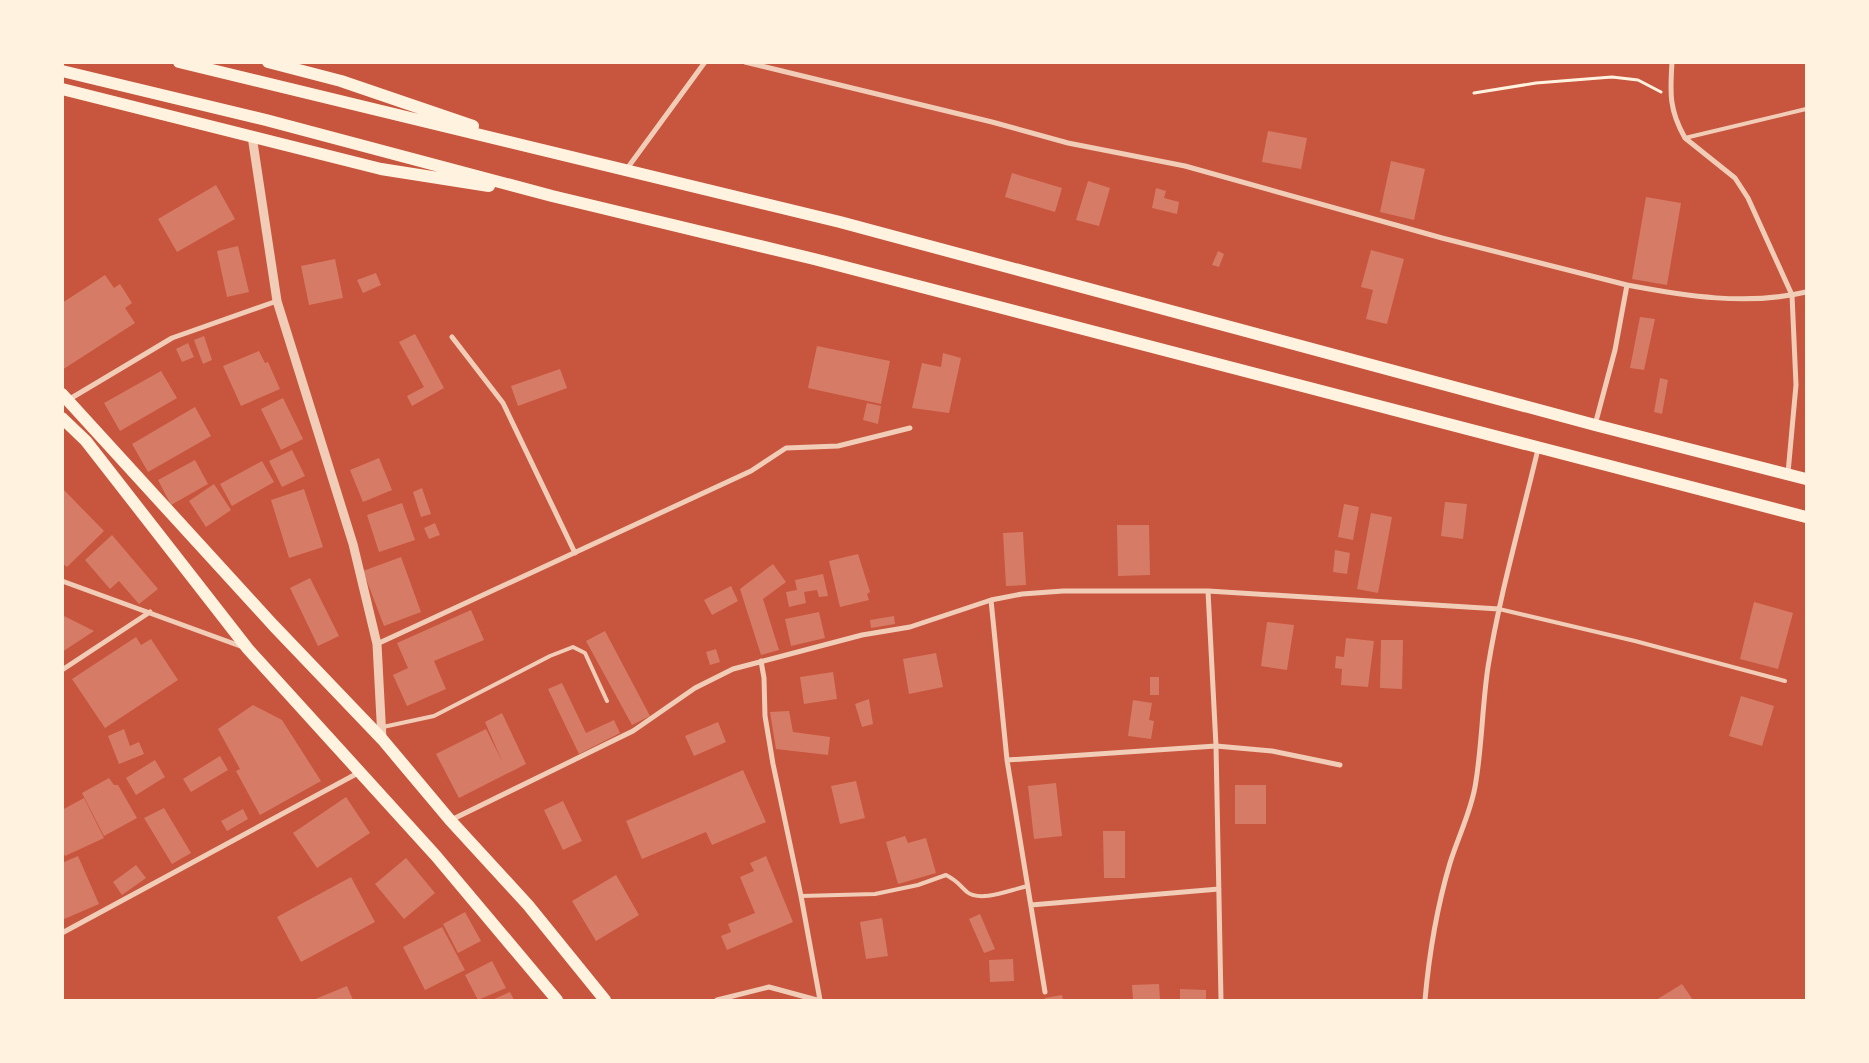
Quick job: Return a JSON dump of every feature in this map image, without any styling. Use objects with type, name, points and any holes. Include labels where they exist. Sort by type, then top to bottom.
[{"type":"highway","points":[[179,62],[840,222],[1595,425],[1806,478]]},
{"type":"highway","points":[[268,62],[341,81],[546,151]]},
{"type":"highway","points":[[62,71],[266,120],[552,196],[824,261],[1806,517]]},
{"type":"highway","points":[[62,89],[381,169],[552,196]]},
{"type":"highway","points":[[65,397],[273,625],[382,733],[450,820],[528,905],[605,1000]]},
{"type":"highway","points":[[62,418],[86,441],[248,649],[436,856],[557,1000]]},
{"type":"street","points":[[626,171],[705,62]]},
{"type":"street","points":[[745,62],[992,122],[1068,143],[1185,166],[1433,235],[1627,285],[1714,299],[1792,295],[1806,292]]},
{"type":"street","points":[[1672,62],[1670,97],[1674,115],[1685,138],[1735,178],[1748,198],[1792,295],[1796,385],[1788,474]]},
{"type":"street","points":[[252,136],[278,301],[353,544],[377,644],[382,733]]},
{"type":"street","points":[[1595,425],[1615,350],[1627,285]]},
{"type":"street","points":[[65,397],[172,338],[278,301]]},
{"type":"street","points":[[452,337],[503,403],[575,553]]},
{"type":"street","points":[[377,644],[751,471],[786,448],[838,446],[910,428]]},
{"type":"street","points":[[1425,1000],[1440,902],[1450,863],[1466,821],[1475,788],[1488,667],[1499,609],[1539,448]]},
{"type":"street","points":[[62,581],[248,649]]},
{"type":"street","points":[[450,820],[633,731],[695,688],[733,669],[862,635],[910,626],[991,600],[1022,594],[1062,591],[1208,591],[1499,609]]},
{"type":"street","points":[[1208,591],[1216,746],[1221,1000]]},
{"type":"street","points":[[991,600],[1007,760],[1045,992]]},
{"type":"street","points":[[62,670],[150,612]]},
{"type":"street","points":[[717,1000],[769,987],[818,1000],[801,896],[773,764],[765,716],[764,678],[761,661]]},
{"type":"street","points":[[1007,760],[1216,746],[1272,751],[1340,765]]},
{"type":"street","points":[[62,933],[359,773]]},
{"type":"street","points":[[1031,905],[1219,889]]},
{"type":"lane","points":[[1685,138],[1806,110]]},
{"type":"lane","points":[[1499,609],[1635,641],[1785,681]]},
{"type":"lane","points":[[382,733],[434,716],[550,656],[573,647],[585,653],[607,700]]},
{"type":"lane","points":[[801,896],[875,894],[918,885],[946,875],[960,882],[968,893],[983,896],[1028,886]]},
{"type":"path","points":[[1474,93],[1536,83],[1626,77],[1646,82],[1670,97]]},
{"type":"building","points":[[1268,131],[1307,138],[1301,169],[1262,162]]},
{"type":"building","points":[[1391,161],[1425,169],[1414,220],[1380,212]]},
{"type":"building","points":[[1012,173],[1062,188],[1055,212],[1005,197]]},
{"type":"building","points":[[1088,181],[1110,188],[1099,226],[1076,220]]},
{"type":"building","points":[[216,185],[235,219],[177,252],[158,219]]},
{"type":"building","points":[[1156,188],[1166,191],[1164,198],[1179,202],[1177,214],[1152,208]]},
{"type":"building","points":[[1646,197],[1681,203],[1667,285],[1632,279]]},
{"type":"building","points":[[238,246],[249,292],[227,297],[217,251]]},
{"type":"building","points":[[1371,250],[1404,259],[1387,324],[1366,319],[1373,290],[1361,287]]},
{"type":"building","points":[[1218,251],[1224,254],[1219,267],[1212,265]]},
{"type":"building","points":[[335,259],[343,298],[309,305],[301,266]]},
{"type":"building","points":[[376,273],[381,285],[363,293],[357,280]]},
{"type":"building","points":[[105,275],[114,288],[120,284],[132,303],[125,308],[135,323],[62,370],[62,303]]},
{"type":"building","points":[[1640,317],[1655,319],[1644,370],[1630,368]]},
{"type":"building","points":[[415,334],[444,388],[412,406],[407,396],[424,387],[399,342]]},
{"type":"building","points":[[204,336],[212,360],[203,364],[194,340]]},
{"type":"building","points":[[188,343],[194,357],[182,362],[176,349]]},
{"type":"building","points":[[817,346],[890,361],[881,404],[808,388]]},
{"type":"building","points":[[259,351],[265,363],[268,362],[280,389],[241,406],[223,366]]},
{"type":"building","points":[[943,353],[961,358],[949,413],[912,408],[922,363],[941,367]]},
{"type":"building","points":[[560,369],[567,388],[518,406],[511,386]]},
{"type":"building","points":[[161,371],[177,398],[120,431],[104,403]]},
{"type":"building","points":[[1660,378],[1668,380],[1662,414],[1654,412]]},
{"type":"building","points":[[283,398],[303,439],[281,450],[261,409]]},
{"type":"building","points":[[867,403],[881,406],[878,424],[863,420]]},
{"type":"building","points":[[195,407],[211,436],[148,472],[132,444]]},
{"type":"building","points":[[292,450],[305,476],[282,487],[269,461]]},
{"type":"building","points":[[379,458],[392,490],[363,502],[350,470]]},
{"type":"building","points":[[195,460],[208,484],[171,505],[158,480]]},
{"type":"building","points":[[262,461],[274,482],[232,506],[220,484]]},
{"type":"building","points":[[214,484],[231,510],[206,527],[189,501]]},
{"type":"building","points":[[62,488],[104,531],[67,567],[62,563]]},
{"type":"building","points":[[422,488],[431,514],[421,517],[413,492]]},
{"type":"building","points":[[304,489],[323,547],[289,558],[271,500]]},
{"type":"building","points":[[1445,502],[1467,504],[1463,539],[1441,536]]},
{"type":"building","points":[[402,503],[415,540],[379,552],[367,515]]},
{"type":"building","points":[[1344,504],[1359,507],[1353,540],[1338,537]]},
{"type":"building","points":[[1371,513],[1392,517],[1378,593],[1357,589]]},
{"type":"building","points":[[435,523],[440,535],[429,539],[424,528]]},
{"type":"building","points":[[1117,525],[1149,525],[1150,575],[1118,576]]},
{"type":"building","points":[[1023,532],[1026,585],[1006,586],[1003,533]]},
{"type":"building","points":[[112,535],[158,589],[139,604],[119,581],[110,589],[85,560]]},
{"type":"building","points":[[1335,550],[1350,553],[1347,574],[1333,572]]},
{"type":"building","points":[[858,554],[870,592],[867,594],[869,600],[840,607],[829,561]]},
{"type":"building","points":[[401,557],[421,612],[384,626],[363,571]]},
{"type":"building","points":[[773,564],[786,582],[763,599],[779,650],[761,655],[740,589]]},
{"type":"building","points":[[823,574],[828,596],[819,597],[817,590],[804,592],[806,603],[789,607],[786,592],[797,590],[795,580]]},
{"type":"building","points":[[310,578],[339,636],[318,646],[290,588]]},
{"type":"building","points":[[731,586],[738,601],[712,615],[704,600]]},
{"type":"building","points":[[1754,602],[1793,613],[1778,669],[1740,659]]},
{"type":"building","points":[[471,610],[484,640],[434,661],[446,689],[407,706],[393,675],[408,668],[397,643]]},
{"type":"building","points":[[819,612],[825,638],[791,646],[785,619]]},
{"type":"building","points":[[62,615],[94,631],[62,652]]},
{"type":"building","points":[[894,616],[895,624],[871,628],[870,620]]},
{"type":"building","points":[[1267,622],[1294,625],[1287,670],[1261,666]]},
{"type":"building","points":[[605,631],[650,716],[632,725],[586,641]]},
{"type":"building","points":[[136,637],[141,645],[151,639],[178,680],[105,728],[72,679]]},
{"type":"building","points":[[1346,638],[1374,641],[1368,687],[1341,685],[1342,669],[1335,668],[1336,656],[1344,657]]},
{"type":"building","points":[[1381,640],[1403,640],[1402,689],[1380,688]]},
{"type":"building","points":[[716,649],[720,662],[710,665],[706,652]]},
{"type":"building","points":[[936,653],[943,687],[909,694],[903,659]]},
{"type":"building","points":[[833,672],[837,699],[804,704],[800,677]]},
{"type":"building","points":[[1150,677],[1159,677],[1159,695],[1150,695]]},
{"type":"building","points":[[562,683],[586,733],[614,720],[620,733],[579,754],[548,689]]},
{"type":"building","points":[[1741,696],[1774,706],[1762,746],[1729,736]]},
{"type":"building","points":[[869,699],[873,724],[862,727],[855,704]]},
{"type":"building","points":[[1133,700],[1152,703],[1149,720],[1154,721],[1151,739],[1128,736]]},
{"type":"building","points":[[253,705],[282,720],[321,781],[260,815],[236,771],[240,769],[218,729]]},
{"type":"building","points":[[789,711],[793,732],[830,737],[828,755],[776,749],[770,712]]},
{"type":"building","points":[[502,713],[526,764],[459,798],[436,754],[486,729],[503,763],[485,722]]},
{"type":"building","points":[[718,722],[726,742],[694,756],[685,736]]},
{"type":"building","points":[[124,729],[130,746],[139,742],[144,754],[119,764],[108,736]]},
{"type":"building","points":[[220,756],[228,770],[191,792],[183,779]]},
{"type":"building","points":[[155,760],[165,777],[136,795],[126,778]]},
{"type":"building","points":[[743,770],[766,822],[712,845],[706,832],[642,859],[626,821]]},
{"type":"building","points":[[109,778],[114,785],[118,785],[137,818],[104,836],[82,793]]},
{"type":"building","points":[[856,781],[865,818],[840,824],[831,786]]},
{"type":"building","points":[[1056,783],[1062,836],[1034,839],[1028,786]]},
{"type":"building","points":[[1235,785],[1266,785],[1266,824],[1235,824]]},
{"type":"building","points":[[346,797],[370,833],[317,868],[293,833]]},
{"type":"building","points":[[84,798],[104,838],[65,856],[62,851],[62,810]]},
{"type":"building","points":[[563,801],[582,841],[563,850],[544,810]]},
{"type":"building","points":[[164,808],[191,853],[172,864],[144,818]]},
{"type":"building","points":[[243,809],[248,819],[227,831],[221,821]]},
{"type":"building","points":[[1103,831],[1125,831],[1125,878],[1104,878]]},
{"type":"building","points":[[905,836],[908,843],[926,838],[936,873],[898,884],[886,842]]},
{"type":"building","points":[[78,856],[99,904],[62,920],[62,863]]},
{"type":"building","points":[[766,856],[793,922],[727,950],[721,936],[731,932],[728,924],[755,913],[740,877],[754,871],[750,863]]},
{"type":"building","points":[[406,858],[435,893],[404,919],[375,884]]},
{"type":"building","points":[[136,865],[146,878],[122,895],[113,882]]},
{"type":"building","points":[[616,875],[639,915],[596,941],[572,901]]},
{"type":"building","points":[[351,877],[375,922],[301,962],[277,917]]},
{"type":"building","points":[[465,912],[481,941],[458,953],[443,924]]},
{"type":"building","points":[[980,914],[995,949],[984,953],[969,919]]},
{"type":"building","points":[[882,918],[888,956],[866,959],[860,922]]},
{"type":"building","points":[[442,927],[465,970],[425,990],[403,947]]},
{"type":"building","points":[[1013,959],[1014,981],[990,982],[989,960]]},
{"type":"building","points":[[492,961],[506,988],[478,1000],[465,975]]},
{"type":"building","points":[[1159,984],[1160,1000],[1133,1000],[1132,985]]},
{"type":"building","points":[[1682,984],[1693,1000],[1656,1000]]},
{"type":"building","points":[[347,986],[353,1000],[313,1000]]},
{"type":"building","points":[[1180,989],[1206,990],[1206,1000],[1180,1000]]},
{"type":"building","points":[[510,992],[514,1000],[492,1000]]},
{"type":"building","points":[[1062,995],[1063,1000],[1045,1000],[1045,998]]}]
